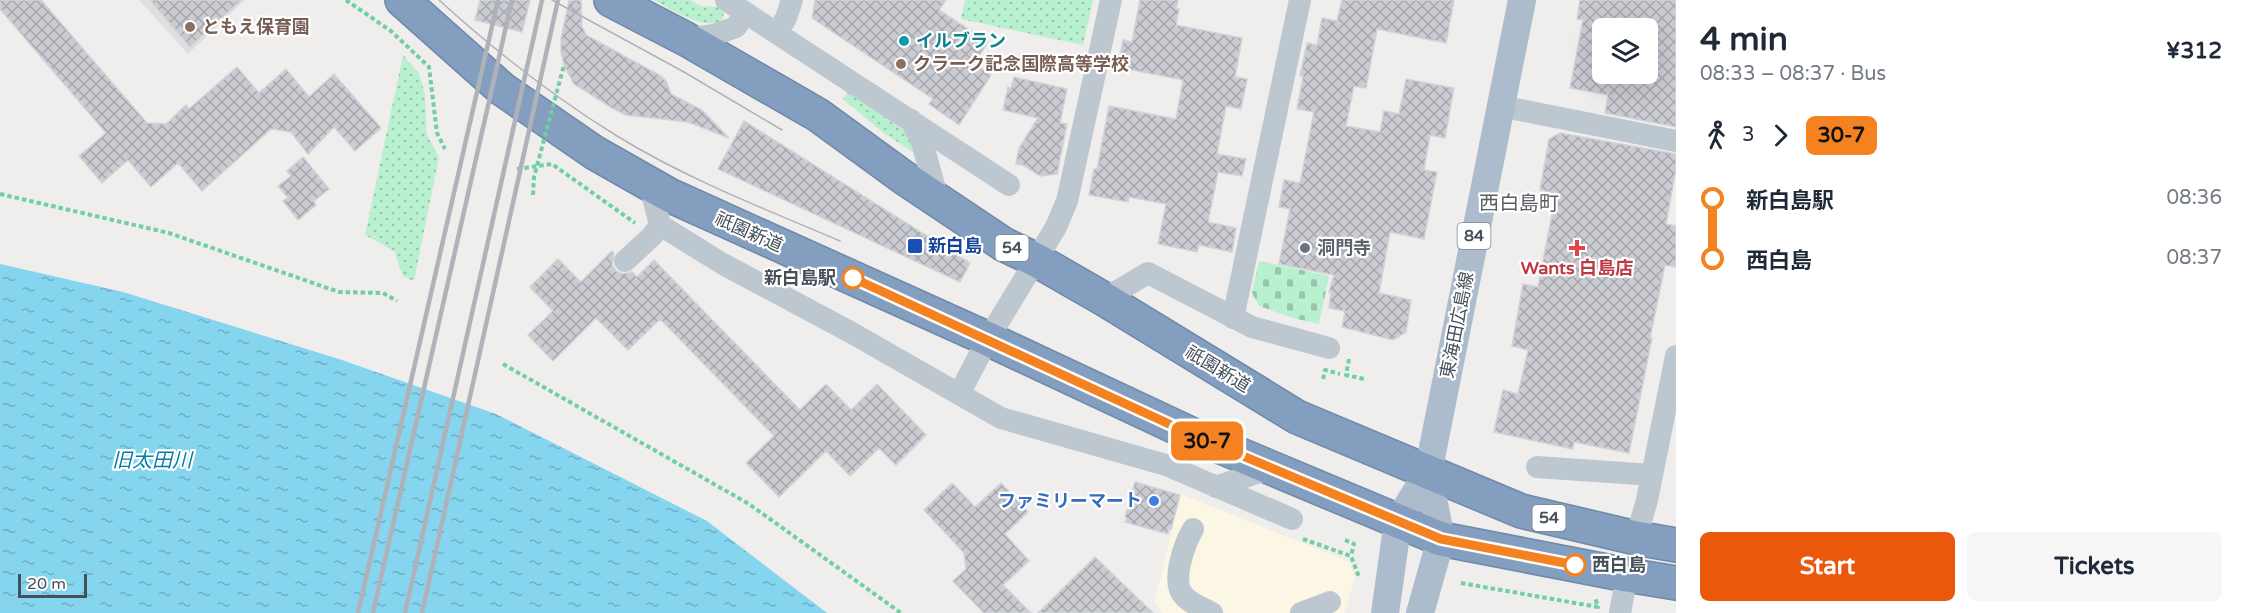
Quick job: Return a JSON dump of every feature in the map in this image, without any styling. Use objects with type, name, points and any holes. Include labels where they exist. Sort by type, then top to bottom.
[{"type":"highway","name":"祇園新道","points":[[402,0],[502,89],[585,147],[669,195],[988,339],[1195,436],[1441,539],[1627,576],[1676,583]]},
{"type":"highway","name":"祇園新道","points":[[611,0],[687,39],[818,115],[1003,244],[1104,299],[1298,417],[1521,511],[1676,545]]},
{"type":"main road","name":"東海田広島線","points":[[1385,613],[1398,521],[1428,473],[1522,0]]},
{"type":"main road","name":"東海田広島線","points":[[1420,613],[1441,539],[1428,473]]},
{"type":"street","points":[[726,0],[1009,185]]},
{"type":"street","points":[[777,33],[786,18],[792,0]]},
{"type":"street","points":[[959,394],[988,339],[1056,227],[1071,189],[1111,0]]},
{"type":"street","points":[[1233,318],[1300,0]]},
{"type":"street","points":[[687,39],[714,35],[736,27],[745,13]]},
{"type":"street","points":[[1500,106],[1676,141]]},
{"type":"street","points":[[911,120],[922,142],[938,200]]},
{"type":"street","points":[[625,261],[652,236],[650,184]]},
{"type":"street","points":[[652,227],[852,333],[1001,418],[1166,465],[1216,486],[1295,528]]},
{"type":"street","points":[[1104,299],[1148,273],[1252,327],[1340,350]]},
{"type":"street","points":[[1636,538],[1652,475],[1676,356]]},
{"type":"street","points":[[1537,467],[1652,475]]},
{"type":"street","points":[[1216,486],[1272,468]]},
{"type":"street","points":[[1193,529],[1185,544],[1178,578],[1179,588],[1188,600],[1212,613]]},
{"type":"street","points":[[1620,613],[1627,576]]},
{"type":"street","points":[[1300,613],[1330,602]]},
{"type":"path","points":[[346,0],[391,31],[429,68],[437,133],[445,149]]},
{"type":"path","points":[[533,195],[534,177],[564,64]]},
{"type":"path","points":[[516,169],[552,164],[652,227]]},
{"type":"path","points":[[0,194],[169,233],[339,292],[383,293],[397,301]]},
{"type":"path","points":[[1340,350],[1346,375],[1364,379]]},
{"type":"path","points":[[503,364],[749,504],[901,613]]},
{"type":"path","points":[[1323,379],[1325,370]]},
{"type":"path","points":[[1295,528],[1351,556]]},
{"type":"path","points":[[1345,540],[1354,544],[1351,556],[1359,577]]},
{"type":"path","points":[[1461,583],[1598,607]]},
{"type":"shaded area","name":"ともえ保育園","points":[[139,0],[245,0],[188,54]]},
{"type":"shaded area","points":[[1181,494],[1349,562],[1355,576],[1345,613],[1162,613],[1155,601]]},
{"type":"green space","points":[[654,0],[690,0],[701,6],[718,7],[724,12],[722,22],[696,21]]},
{"type":"green space","points":[[965,0],[1093,0],[1083,45],[961,19]]},
{"type":"green space","points":[[403,55],[419,73],[425,95],[427,135],[439,157],[414,281],[403,276],[394,251],[365,235]]},
{"type":"green space","points":[[848,91],[904,130],[911,139],[914,153],[881,131],[843,99]]},
{"type":"green space","points":[[1259,261],[1329,276],[1319,324],[1259,306],[1252,293]]},
{"type":"water","name":"旧太田川","points":[[0,264],[123,292],[339,359],[496,414],[707,521],[827,613],[0,613]]},
{"type":"building","points":[[0,0],[41,0],[147,123],[166,124],[186,105],[189,109],[237,67],[259,93],[286,69],[309,97],[334,74],[381,128],[355,151],[334,127],[308,154],[291,132],[271,129],[202,191],[178,163],[151,187],[128,160],[102,183],[79,156],[106,133],[0,9]]},
{"type":"building","name":"ともえ保育園","points":[[150,0],[241,0],[190,47]]},
{"type":"building","points":[[480,0],[530,0],[522,32],[475,20]]},
{"type":"building","points":[[569,0],[581,0],[582,26],[586,35],[661,76],[666,81],[671,94],[702,110],[729,138],[688,122],[626,115],[574,84],[564,65],[561,52],[561,39]]},
{"type":"building","name":"イルブラン","points":[[815,0],[946,0],[939,10],[988,42],[974,64],[991,75],[959,125],[929,104],[933,99],[812,18]]},
{"type":"building","points":[[1140,0],[1178,0],[1176,25],[1242,38],[1235,77],[1247,79],[1241,109],[1226,106],[1217,154],[1246,159],[1242,176],[1218,172],[1208,222],[1236,228],[1232,252],[1199,245],[1197,252],[1158,244],[1166,204],[1129,197],[1128,202],[1089,195],[1094,169],[1097,169],[1109,106],[1176,119],[1183,80],[1118,67],[1123,40],[1132,42]]},
{"type":"building","points":[[1342,0],[1454,0],[1446,43],[1377,29],[1366,88],[1354,86],[1346,126],[1380,132],[1384,111],[1399,114],[1406,79],[1454,88],[1445,138],[1430,135],[1424,170],[1437,172],[1424,239],[1390,232],[1379,293],[1411,300],[1406,332],[1393,340],[1342,327],[1345,311],[1329,308],[1331,292],[1329,292],[1334,275],[1279,264],[1290,209],[1279,207],[1284,180],[1300,183],[1314,112],[1297,109],[1303,76],[1300,76],[1307,43],[1317,45],[1322,18],[1337,21]]},
{"type":"building","points":[[1580,0],[1676,0],[1676,127],[1605,113],[1608,95],[1570,88],[1583,20],[1577,19]]},
{"type":"building","points":[[1014,77],[1067,89],[1060,123],[1067,124],[1057,174],[1040,176],[1023,165],[1016,164],[1019,148],[1038,118],[1003,110],[1008,87],[1011,89]]},
{"type":"building","name":"新白島","points":[[744,121],[970,263],[960,282],[718,169]]},
{"type":"building","points":[[1560,133],[1676,154],[1676,169],[1666,224],[1676,226],[1676,267],[1665,265],[1629,453],[1574,442],[1573,449],[1494,432],[1503,390],[1518,394],[1528,350],[1512,346],[1523,284],[1538,287],[1556,193],[1540,190],[1549,139]]},
{"type":"building","points":[[303,157],[329,189],[314,201],[316,205],[298,220],[283,201],[288,198],[278,186],[291,176],[287,171]]},
{"type":"building","points":[[612,251],[614,254],[612,265],[622,274],[632,272],[637,277],[654,260],[800,410],[826,384],[851,410],[877,384],[926,435],[896,465],[879,448],[850,476],[826,451],[779,497],[746,463],[774,436],[660,319],[628,350],[596,318],[553,361],[528,335],[553,311],[530,287],[558,259],[581,282]]},
{"type":"building","points":[[1135,482],[1180,495],[1168,534],[1125,522]]},
{"type":"building","points":[[952,483],[975,507],[1001,483],[1028,512],[1005,534],[1029,561],[1003,585],[1031,613],[984,613],[953,581],[966,569],[964,553],[924,510]]},
{"type":"building","points":[[1095,557],[1153,613],[1038,613]]},
{"type":"tram line","points":[[439,0],[525,72],[617,136],[699,180],[840,241]]},
{"type":"tram line","points":[[552,0],[684,72],[782,130]]},
{"type":"railway","points":[[358,613],[498,0]]},
{"type":"railway","points":[[373,613],[512,0]]},
{"type":"railway","points":[[405,613],[542,0]]},
{"type":"railway","points":[[422,613],[558,0]]},
{"type":"bus line","name":"30-7","points":[[853,278],[1195,436],[1441,539],[1575,565]]},
{"type":"place","name":"ともえ保育園","points":[[190,27]]},
{"type":"place","name":"イルブラン","points":[[904,41]]},
{"type":"place","name":"クラーク記念国際高等学校","points":[[901,64]]},
{"type":"place","name":"新白島","points":[[915,246]]},
{"type":"place","name":"洞門寺","points":[[1305,248]]},
{"type":"place","name":"Wants 白島店","points":[[1577,248]]},
{"type":"place","name":"新白島駅","points":[[853,278]]},
{"type":"place","name":"ファミリーマート","points":[[1154,501]]},
{"type":"place","name":"西白島","points":[[1575,565]]},
{"type":"district","name":"西白島町","points":[[1519,204]]}]
